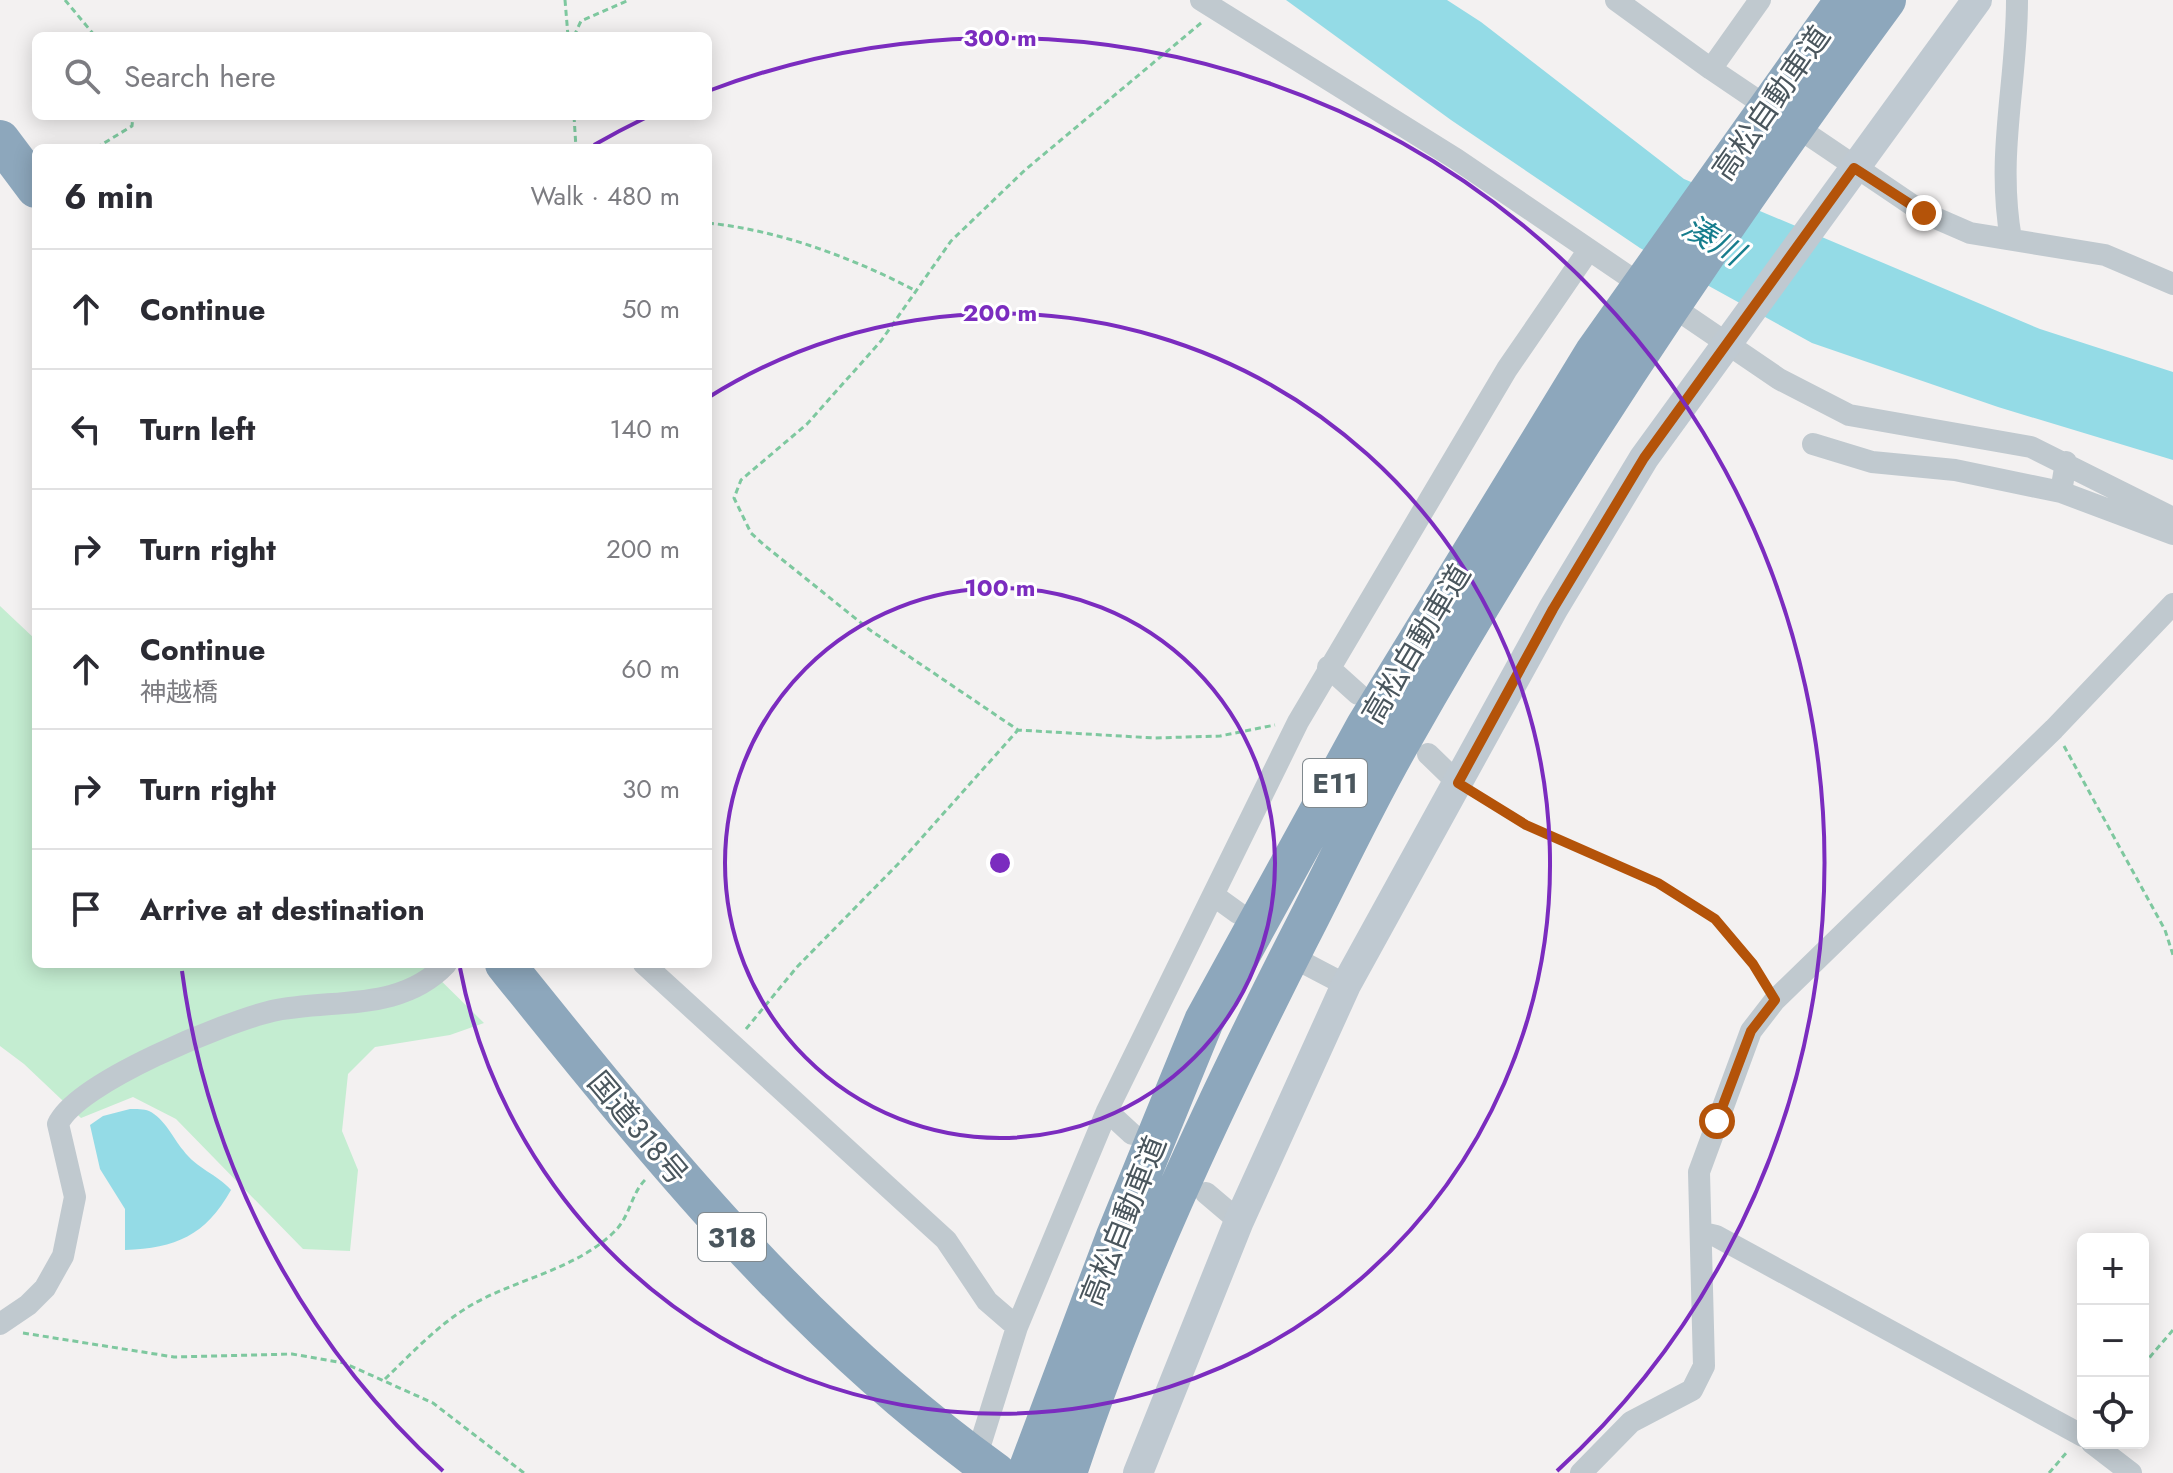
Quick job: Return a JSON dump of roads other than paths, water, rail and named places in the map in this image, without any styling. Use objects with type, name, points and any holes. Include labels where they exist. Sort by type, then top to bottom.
[{"type":"highway","name":"高松自動車道","points":[[1027,1473],[1116,1236],[1204,1021],[1366,726],[1610,361],[1804,83],[1886,0]]},
{"type":"highway","name":"高松自動車道","points":[[1804,83],[1840,6]]},
{"type":"highway","points":[[0,140],[32,183]]},
{"type":"highway","name":"高松自動車道","points":[[1067,1473],[1088,1407],[1149,1256],[1250,1033],[1400,741],[1610,361]]},
{"type":"highway","name":"国道318号","points":[[508,968],[663,1161],[755,1262],[828,1334],[986,1466]]},
{"type":"street","points":[[1616,0],[1848,175],[1970,233],[2105,255],[2173,284]]},
{"type":"street","points":[[1711,69],[1760,0]]},
{"type":"street","points":[[1138,1473],[1239,1221],[1346,985],[1553,609],[1644,458],[1977,0]]},
{"type":"street","points":[[2011,239],[2005,205],[2004,133],[2017,48],[2017,0]]},
{"type":"street","points":[[1207,6],[1456,159],[1779,379],[1849,415],[2031,447],[2173,518]]},
{"type":"street","points":[[986,1466],[1017,1327],[1107,1111],[1298,722],[1507,369],[1588,251]]},
{"type":"street","points":[[1813,444],[1872,462],[1955,470],[2061,492],[2173,534]]},
{"type":"street","points":[[2061,492],[2066,462]]},
{"type":"street","points":[[1581,1473],[1631,1422],[1692,1390],[1704,1366],[1703,1233],[1699,1172],[1751,1031],[1775,1000],[2054,729],[2173,604]]},
{"type":"street","points":[[1328,667],[1358,694]]},
{"type":"street","points":[[1428,754],[1458,783]]},
{"type":"street","points":[[1213,895],[1238,913]]},
{"type":"street","points":[[1304,963],[1346,985]]},
{"type":"street","points":[[6,1327],[45,1288],[63,1256],[75,1197],[58,1124],[68,1108],[112,1078],[209,1032],[270,1011],[315,1004],[373,1002],[403,993],[440,968]]},
{"type":"street","points":[[648,968],[732,1048],[946,1240],[987,1301],[1017,1327]]},
{"type":"street","points":[[1107,1111],[1132,1134]]},
{"type":"street","points":[[1206,1193],[1239,1221]]},
{"type":"street","points":[[1703,1233],[1716,1236],[2077,1434]]},
{"type":"street","points":[[2099,1449],[2131,1473]]},
{"type":"water","name":"湊川","points":[[1286,0],[1447,0],[1481,22],[1684,179],[2040,329],[2173,372],[2173,460],[1998,407],[1812,343],[1640,248],[1451,120]]},
{"type":"water","points":[[130,1109],[155,1114],[189,1157],[231,1190],[211,1218],[187,1236],[159,1246],[125,1250],[125,1209],[100,1169],[90,1125],[103,1116]]}]
